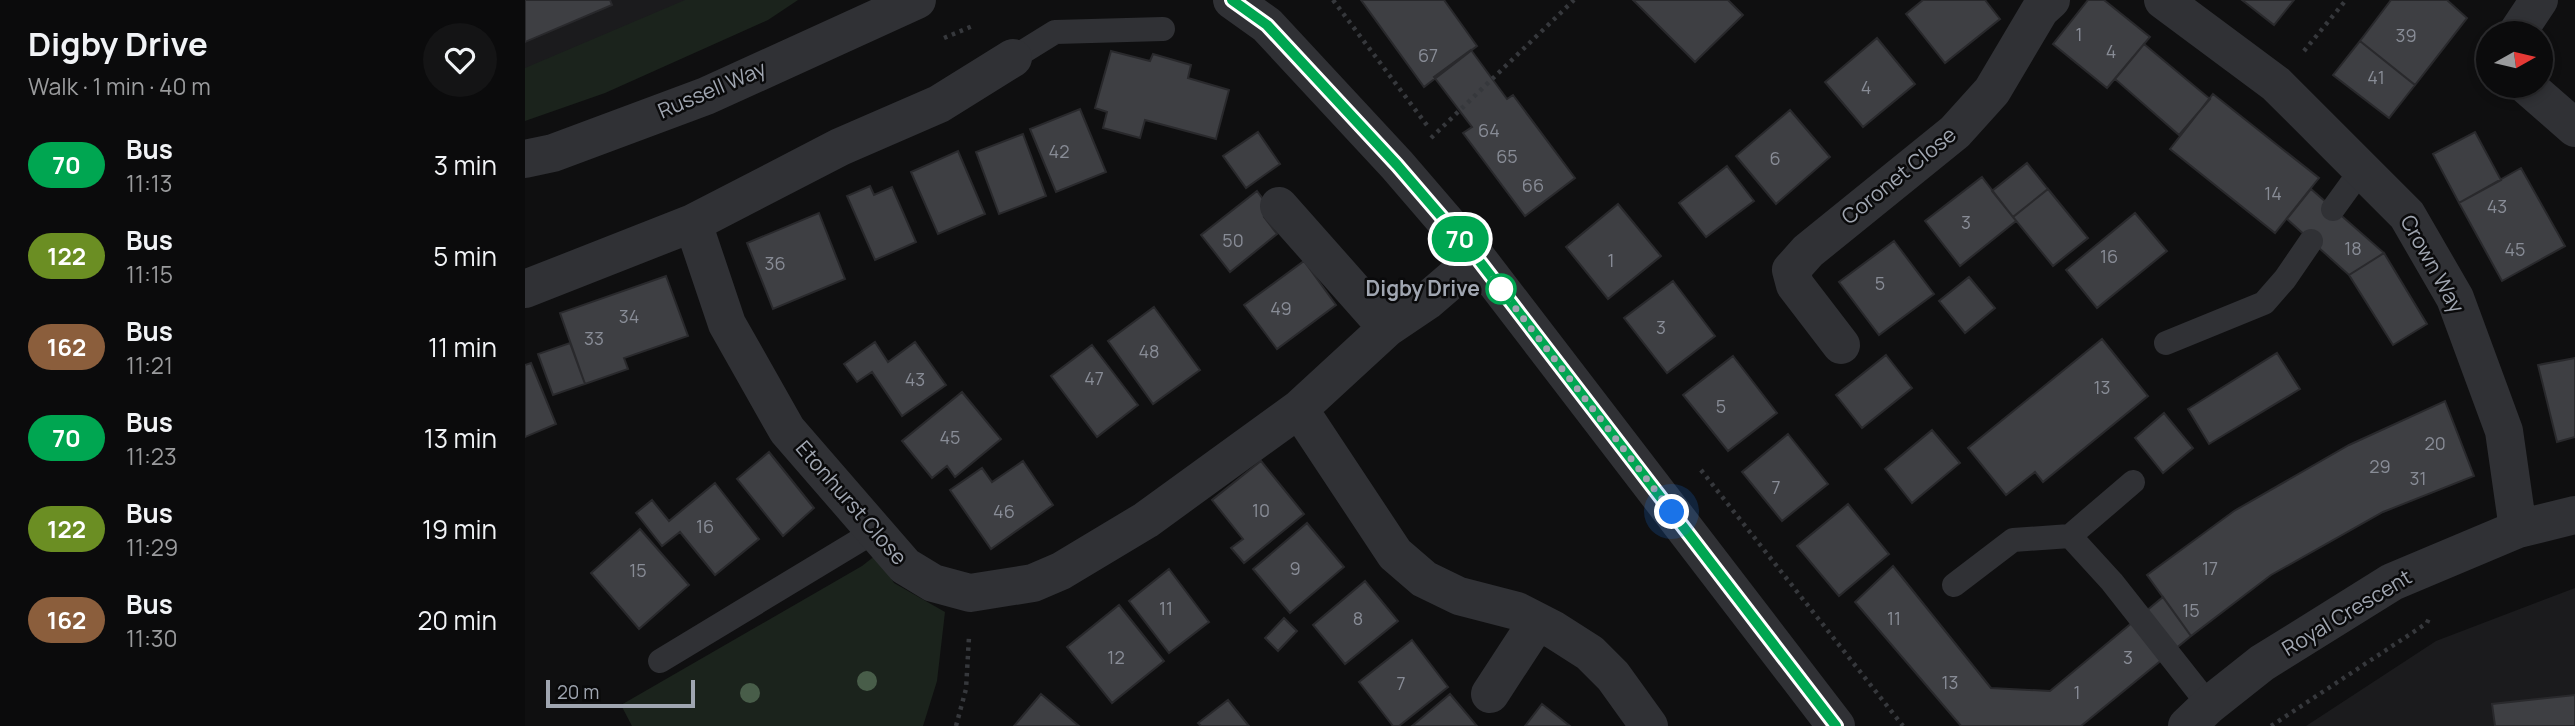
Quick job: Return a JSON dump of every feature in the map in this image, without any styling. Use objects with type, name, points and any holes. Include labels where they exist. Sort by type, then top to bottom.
[{"type":"street","points":[[1232,0],[1260,13],[1477,258],[1836,726]]},
{"type":"street","name":"Coronet Close","points":[[1842,345],[1795,285],[1791,270],[1808,251],[1955,132],[1992,91],[2040,10],[2050,0]]},
{"type":"street","name":"Crown Way","points":[[2163,0],[2276,84],[2407,215],[2455,298],[2504,431],[2518,529]]},
{"type":"street","points":[[2525,21],[2539,0]]},
{"type":"street","name":"Russell Way","points":[[525,159],[553,153],[706,96],[905,3]]},
{"type":"street","points":[[525,289],[693,223],[840,147],[939,104],[1013,58]]},
{"type":"street","points":[[2541,98],[2575,128]]},
{"type":"street","points":[[1279,206],[1387,328]]},
{"type":"street","name":"Etonhurst Close","points":[[693,223],[727,324],[787,430],[905,566],[933,583],[970,593],[1033,583],[1061,571],[1146,520],[1299,409],[1387,328],[1427,301],[1477,258]]},
{"type":"street","points":[[1299,409],[1395,554],[1424,579],[1459,596],[1517,611],[1590,653],[1613,676],[1649,726]]},
{"type":"street","name":"Royal Crescent","points":[[2198,716],[2262,663],[2392,582],[2518,529],[2575,515]]},
{"type":"street","points":[[1490,694],[1537,622]]},
{"type":"lane","points":[[1013,58],[1055,32],[1163,29]]},
{"type":"lane","points":[[2333,209],[2362,169]]},
{"type":"lane","points":[[2166,343],[2264,303],[2285,279],[2311,241]]},
{"type":"lane","points":[[1954,585],[2013,540],[2070,536],[2133,482]]},
{"type":"lane","points":[[660,661],[875,531]]},
{"type":"lane","name":"Royal Crescent","points":[[2070,536],[2112,582],[2198,716]]},
{"type":"path","points":[[1333,0],[1434,135]]},
{"type":"path","points":[[1427,141],[1574,0]]},
{"type":"path","points":[[2276,84],[2346,0]]},
{"type":"path","points":[[956,726],[966,689],[970,593]]},
{"type":"path","points":[[2271,726],[2427,623],[2431,613]]},
{"type":"shaded area","points":[[525,0],[794,0],[525,118]]},
{"type":"shaded area","points":[[685,0],[798,0],[768,20],[605,93],[525,121],[525,68]]},
{"type":"shaded area","points":[[876,555],[894,583],[945,612],[937,681],[923,726],[632,726],[621,705],[862,566]]},
{"type":"shaded area","points":[[2575,588],[2575,726],[2306,726],[2436,641]]},
{"type":"building","points":[[525,0],[610,0],[612,5],[525,42]]},
{"type":"building","points":[[1361,0],[1444,0],[1477,46],[1424,87]]},
{"type":"building","points":[[1633,0],[1728,0],[1743,15],[1695,62]]},
{"type":"building","points":[[1923,0],[1985,0],[2000,19],[1945,63],[1906,14]]},
{"type":"building","points":[[2088,0],[2104,0],[2150,37],[2107,88],[2053,44]]},
{"type":"building","points":[[2242,0],[2294,0],[2274,25]]},
{"type":"building","points":[[2391,0],[2447,0],[2467,18],[2415,85],[2360,41]]},
{"type":"building","points":[[1877,38],[1915,84],[1863,127],[1825,82]]},
{"type":"building","points":[[2360,41],[2415,85],[2389,118],[2333,75]]},
{"type":"building","points":[[2144,44],[2210,99],[2179,135],[2115,79]]},
{"type":"building","points":[[1471,50],[1507,99],[1513,95],[1575,178],[1525,216],[1463,133],[1472,127],[1434,77]]},
{"type":"building","points":[[1111,51],[1150,61],[1153,54],[1191,65],[1188,78],[1229,90],[1216,139],[1145,120],[1140,138],[1103,128],[1107,112],[1095,108]]},
{"type":"building","points":[[2213,94],[2319,178],[2275,233],[2170,149]]},
{"type":"building","points":[[1080,109],[1106,172],[1056,192],[1030,129]]},
{"type":"building","points":[[1790,110],[1830,157],[1776,204],[1736,156]]},
{"type":"building","points":[[1258,132],[1280,164],[1246,188],[1223,156]]},
{"type":"building","points":[[2475,132],[2501,180],[2459,203],[2433,154]]},
{"type":"building","points":[[1023,134],[1046,196],[999,214],[976,152]]},
{"type":"building","points":[[958,151],[985,214],[938,234],[911,172]]},
{"type":"building","points":[[2027,163],[2048,189],[2013,217],[1992,191]]},
{"type":"building","points":[[1727,166],[1754,201],[1706,237],[1679,203]]},
{"type":"building","points":[[2521,168],[2565,246],[2502,281],[2459,203]]},
{"type":"building","points":[[1982,177],[2016,221],[1960,266],[1925,221]]},
{"type":"building","points":[[870,186],[874,195],[892,187],[916,242],[875,260],[847,196]]},
{"type":"building","points":[[2048,189],[2088,238],[2053,266],[2013,217]]},
{"type":"building","points":[[2311,189],[2384,253],[2349,275],[2287,219]]},
{"type":"building","points":[[1257,191],[1272,211],[1264,217],[1277,234],[1230,272],[1201,235]]},
{"type":"building","points":[[1618,204],[1661,256],[1608,299],[1566,247]]},
{"type":"building","points":[[819,213],[845,279],[773,309],[747,243]]},
{"type":"building","points":[[2135,213],[2167,251],[2097,308],[2066,270]]},
{"type":"building","points":[[1894,241],[1934,294],[1879,335],[1839,282]]},
{"type":"building","points":[[2384,253],[2427,324],[2393,345],[2349,275]]},
{"type":"building","points":[[1304,261],[1336,305],[1277,349],[1244,305]]},
{"type":"building","points":[[666,276],[688,336],[624,358],[628,369],[585,384],[560,313]]},
{"type":"building","points":[[1969,277],[1995,308],[1965,333],[1939,301]]},
{"type":"building","points":[[1673,281],[1715,336],[1667,373],[1624,318]]},
{"type":"building","points":[[1154,307],[1200,370],[1153,404],[1108,341]]},
{"type":"building","points":[[2102,339],[2148,396],[2043,482],[2035,472],[2006,495],[1968,448]]},
{"type":"building","points":[[875,342],[888,362],[915,342],[946,385],[902,416],[872,372],[857,382],[844,364]]},
{"type":"building","points":[[570,343],[585,384],[553,395],[538,354]]},
{"type":"building","points":[[1092,345],[1138,405],[1097,437],[1051,376]]},
{"type":"building","points":[[2277,353],[2300,389],[2209,444],[2188,409]]},
{"type":"building","points":[[1886,355],[1912,388],[1862,428],[1836,395]]},
{"type":"building","points":[[1733,356],[1777,413],[1728,451],[1683,395]]},
{"type":"building","points":[[2575,358],[2575,437],[2557,442],[2538,365]]},
{"type":"building","points":[[531,363],[556,424],[525,437],[525,365]]},
{"type":"building","points":[[962,392],[1001,439],[955,477],[947,466],[932,478],[902,441]]},
{"type":"building","points":[[2445,401],[2474,476],[2383,512],[2271,575],[2191,636],[2147,575],[2234,511],[2349,445]]},
{"type":"building","points":[[2164,413],[2193,448],[2163,473],[2135,438]]},
{"type":"building","points":[[1932,430],[1960,463],[1912,503],[1885,469]]},
{"type":"building","points":[[1788,434],[1828,484],[1782,521],[1742,472]]},
{"type":"building","points":[[769,452],[814,508],[783,536],[737,479]]},
{"type":"building","points":[[1023,461],[1053,505],[991,549],[950,490],[982,468],[992,482]]},
{"type":"building","points":[[1261,461],[1304,514],[1244,563],[1231,548],[1243,539],[1212,500]]},
{"type":"building","points":[[715,483],[759,539],[715,575],[680,532],[662,546],[636,513],[652,500],[669,521]]},
{"type":"building","points":[[1848,504],[1889,554],[1839,596],[1797,546]]},
{"type":"building","points":[[1307,523],[1344,567],[1290,613],[1253,569]]},
{"type":"building","points":[[640,529],[689,585],[639,629],[591,573]]},
{"type":"building","points":[[1893,566],[1991,688],[2050,691],[2163,597],[2191,636],[2081,726],[1961,726],[1855,602]]},
{"type":"building","points":[[1169,569],[1209,622],[1169,653],[1129,601]]},
{"type":"building","points":[[1365,581],[1398,621],[1345,664],[1313,625]]},
{"type":"building","points":[[1119,605],[1164,661],[1112,703],[1067,647]]},
{"type":"building","points":[[1284,618],[1297,631],[1278,651],[1265,638]]},
{"type":"building","points":[[1412,640],[1448,687],[1399,726],[1393,726],[1359,682]]},
{"type":"building","points":[[1041,694],[1079,726],[1014,726]]},
{"type":"building","points":[[1450,694],[1477,726],[1412,726]]},
{"type":"building","points":[[2575,695],[2575,726],[2495,726],[2492,704]]},
{"type":"building","points":[[1228,700],[1249,726],[1201,726],[1198,723]]},
{"type":"building","points":[[1542,704],[1570,726],[1525,726]]},
{"type":"bus line","name":"70","points":[[1232,0],[1267,25],[1397,165],[1477,258],[1836,726]]},
{"type":"place","name":"Digby Drive","points":[[1501,289]]},
{"type":"route","points":[[1501,289],[1493,279],[1672,512]]}]
